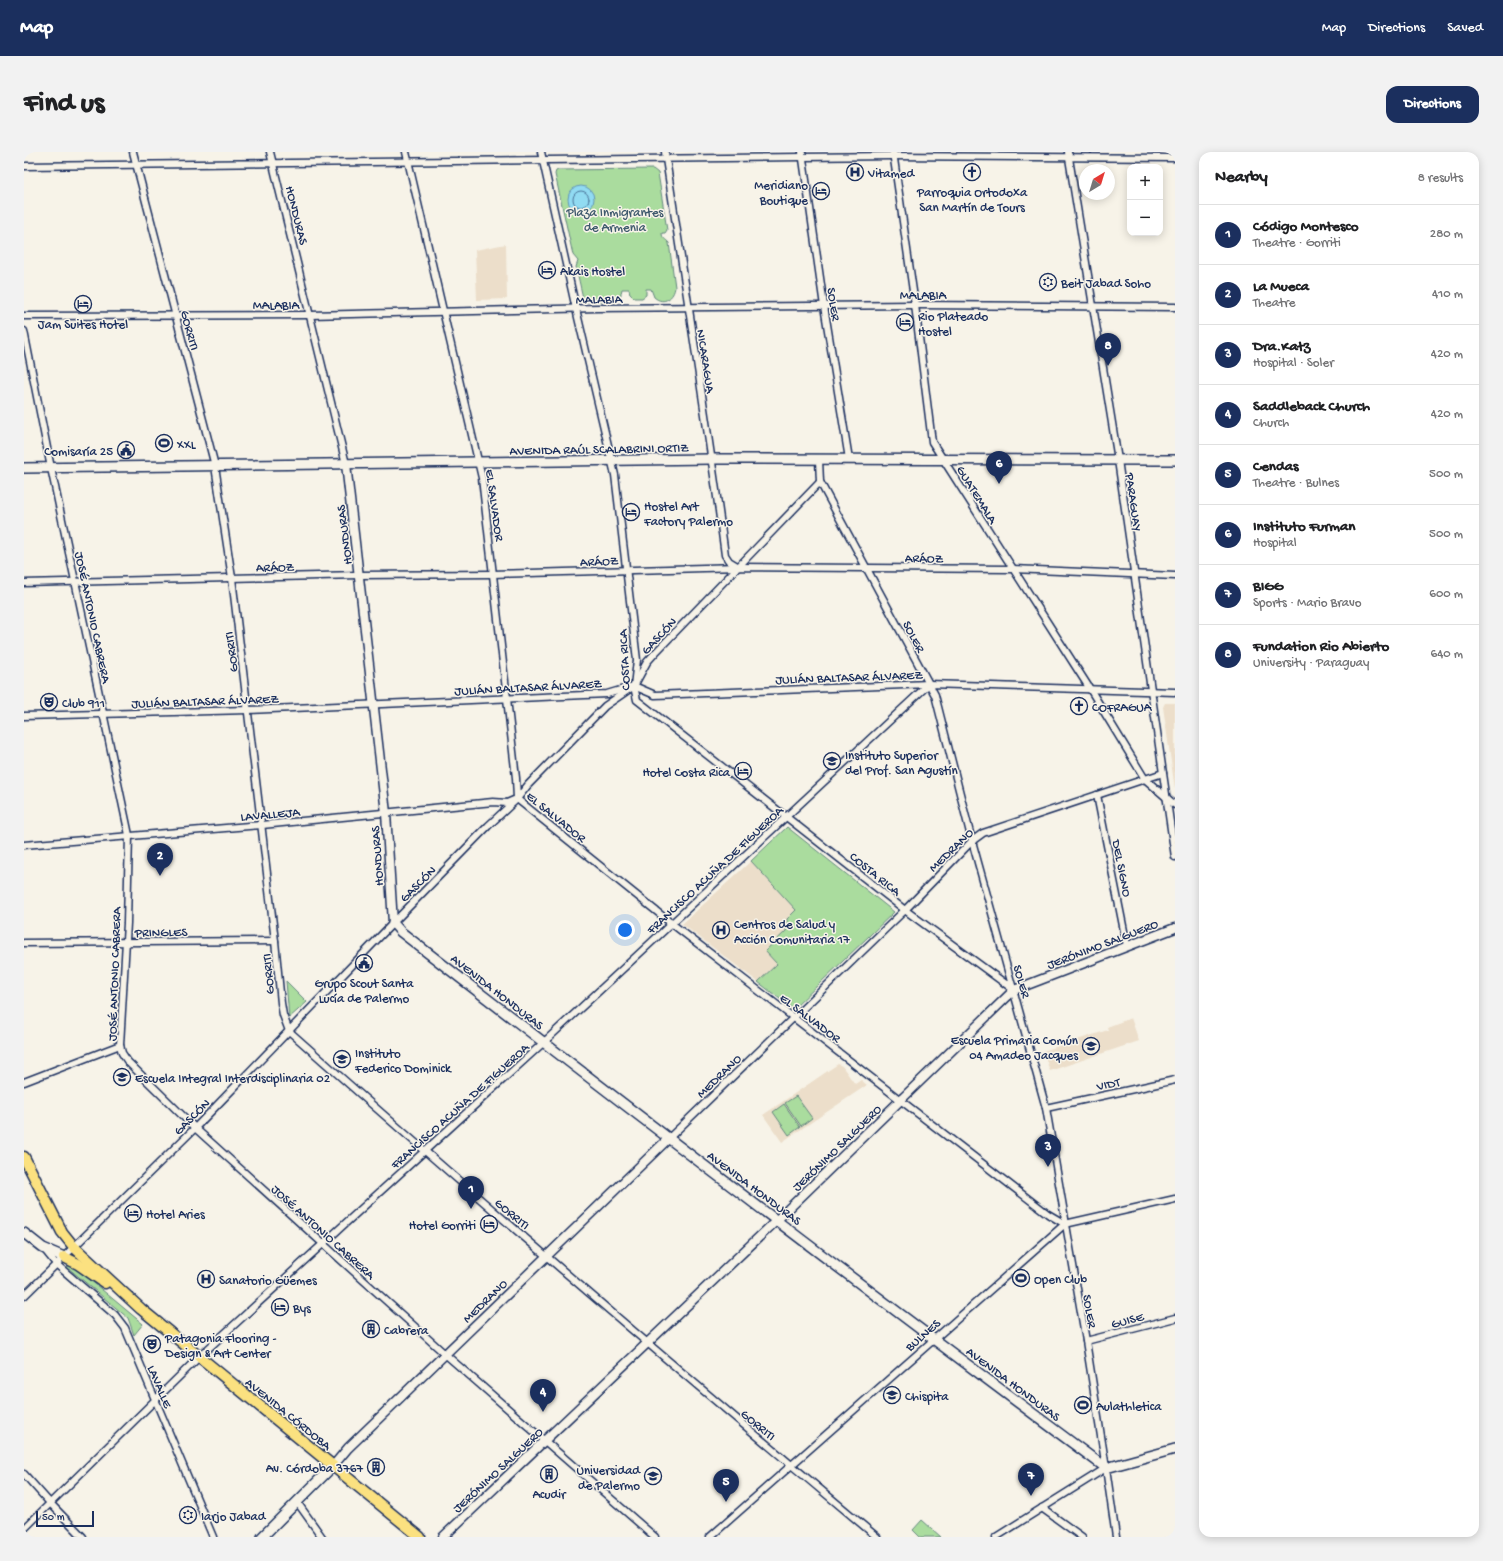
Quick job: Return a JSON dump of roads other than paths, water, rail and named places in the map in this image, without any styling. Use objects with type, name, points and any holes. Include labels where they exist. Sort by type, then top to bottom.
[{"type":"main road","name":"AVENIDA RAÚL SCALABRINI ORTIZ","points":[[24,468],[712,459],[1175,460]]},
{"type":"main road","name":"AVENIDA HONDURAS","points":[[393,923],[401,932],[543,1043],[933,1339],[1106,1468]]},
{"type":"main road","name":"AVENIDA CÓRDOBA","points":[[24,1157],[62,1232],[74,1247],[141,1309]]},
{"type":"main road","points":[[24,1233],[43,1248],[64,1257]]},
{"type":"main road","name":"AVENIDA CÓRDOBA","points":[[64,1257],[78,1264],[141,1309],[420,1537]]},
{"type":"main road","points":[[1106,1468],[1175,1449]]},
{"type":"main road","points":[[262,1537],[333,1466]]},
{"type":"street","name":"GORRITI","points":[[133,152],[215,466],[232,578],[262,825],[281,1003],[283,1015],[289,1031],[425,1152],[647,1344],[877,1537]]},
{"type":"street","name":"HONDURAS","points":[[270,152],[346,464],[360,575],[386,813],[393,923]]},
{"type":"street","name":"EL SALVADOR","points":[[406,152],[482,478],[516,778],[517,799],[794,1018],[1048,1214],[1065,1224]]},
{"type":"street","name":"COSTA RICA","points":[[541,152],[615,475],[637,660],[634,686],[636,697],[640,704],[905,910],[1014,990]]},
{"type":"street","name":"GUATEMALA","points":[[893,154],[915,305],[932,442],[1090,689],[1145,779],[1167,800]]},
{"type":"street","points":[[24,166],[543,159],[666,155],[1068,155],[1175,158]]},
{"type":"street","name":"NICARAGUA","points":[[666,155],[725,555],[729,561],[740,567]]},
{"type":"street","name":"SOLER","points":[[802,155],[824,306],[849,459]]},
{"type":"street","name":"PARAGUAY","points":[[1068,155],[1094,306],[1118,460],[1175,857]]},
{"type":"street","name":"MALABIA","points":[[24,316],[310,315],[444,311],[915,305],[1175,307]]},
{"type":"street","name":"JOSÉ ANTONIO CABRERA","points":[[24,331],[51,468],[129,835],[126,943],[120,1045],[122,1053],[128,1062],[195,1128],[446,1354],[655,1537]]},
{"type":"street","name":"SOLER","points":[[819,460],[820,482],[935,695],[972,841],[1046,1108],[1086,1341],[1116,1537]]},
{"type":"street","name":"GASCÓN","points":[[24,1296],[195,1128],[393,923],[488,826],[517,799],[528,785],[605,706],[634,686],[647,662],[656,652],[740,567],[820,482]]},
{"type":"street","name":"ARÁOZ","points":[[24,583],[360,575],[493,574],[740,567],[1013,569],[1175,576]]},
{"type":"street","name":"JULIÁN BALTASAR ÁLVAREZ","points":[[24,716],[248,710],[607,694],[634,686],[655,694],[929,684],[1175,692]]},
{"type":"street","name":"FRANCISCO ACUÑA DE FIGUEROA","points":[[24,1529],[200,1356],[425,1152],[929,684]]},
{"type":"street","name":"MEDRANO","points":[[333,1466],[348,1448],[905,910],[972,841],[983,833],[1163,773]]},
{"type":"street","name":"DEL SIGNO","points":[[1097,795],[1127,946]]},
{"type":"street","name":"LAVALLEJA","points":[[24,845],[262,825],[493,802],[507,803],[517,799]]},
{"type":"street","points":[[1167,800],[1175,806]]},
{"type":"street","name":"JERÓNIMO SALGUERO","points":[[443,1537],[777,1220],[1014,990],[1175,928]]},
{"type":"street","name":"PRINGLES","points":[[24,943],[275,941]]},
{"type":"street","points":[[24,1082],[120,1045]]},
{"type":"street","name":"VIDT","points":[[1046,1108],[1175,1080]]},
{"type":"street","name":"BULNES","points":[[710,1537],[1065,1224],[1175,1199]]},
{"type":"street","name":"LAVALLE","points":[[43,1248],[56,1264],[120,1321],[127,1333],[213,1537]]},
{"type":"street","name":"GUISE","points":[[1086,1341],[1175,1318]]},
{"type":"street","points":[[996,1537],[1106,1468]]},
{"type":"street","points":[[24,1474],[50,1504],[83,1537]]},
{"type":"street","points":[[297,1502],[322,1537]]},
{"type":"street","points":[[1042,1508],[1082,1537]]},
{"type":"water","points":[[581,186],[590,190],[594,199],[590,208],[581,212],[572,208],[568,199],[572,190]]},
{"type":"place","name":"Vitamed","points":[[855,172]]},
{"type":"place","name":"Parroquia Ortodoxa San Martín de Tours","points":[[972,172]]},
{"type":"place","name":"Meridiano Boutique","points":[[821,191]]},
{"type":"place","name":"Akais Hostel","points":[[547,270]]},
{"type":"place","name":"Beit Jabad Soho","points":[[1048,282]]},
{"type":"place","name":"Jam Suites Hotel","points":[[83,304]]},
{"type":"place","name":"Rio Plateado Hostel","points":[[905,322]]},
{"type":"place","name":"Fundation Rio Abierto","points":[[1108,366]]},
{"type":"place","name":"XXL","points":[[164,443]]},
{"type":"place","name":"Comisaría 25","points":[[126,450]]},
{"type":"place","name":"Instituto Furman","points":[[999,484]]},
{"type":"place","name":"Hostel Art Factory Palermo","points":[[631,512]]},
{"type":"place","name":"Club 911","points":[[49,702]]},
{"type":"place","name":"COFRAGUA","points":[[1079,706]]},
{"type":"place","name":"Instituto Superior del Prof. San Agustín","points":[[832,761]]},
{"type":"place","name":"Hotel Costa Rica","points":[[743,771]]},
{"type":"place","name":"La Mueca","points":[[160,876]]},
{"type":"place","name":"Centros de Salud y Acción Comunitaria 17","points":[[721,930]]},
{"type":"place","name":"Grupo Scout Santa Lucía de Palermo","points":[[364,963]]},
{"type":"place","name":"Escuela Primaria Común 04 Amadeo Jacques","points":[[1091,1046]]},
{"type":"place","name":"Instituto Federico Dominick","points":[[342,1059]]},
{"type":"place","name":"Escuela Integral Interdisciplinaria 02","points":[[122,1077]]},
{"type":"place","name":"Dra.Katz","points":[[1048,1167]]},
{"type":"place","name":"Código Montesco","points":[[471,1209]]},
{"type":"place","name":"Hotel Aries","points":[[133,1213]]},
{"type":"place","name":"Hotel Gorriti","points":[[489,1224]]},
{"type":"place","name":"Open Club","points":[[1021,1278]]},
{"type":"place","name":"Sanatorio Güemes","points":[[206,1279]]},
{"type":"place","name":"Bys","points":[[280,1307]]},
{"type":"place","name":"Cabrera","points":[[371,1329]]},
{"type":"place","name":"Patagonia Flooring - Design & Art Center","points":[[152,1344]]},
{"type":"place","name":"Chispita","points":[[892,1395]]},
{"type":"place","name":"Aulathletica","points":[[1083,1405]]},
{"type":"place","name":"Saddleback Church","points":[[543,1412]]},
{"type":"place","name":"Av. Córdoba 3767","points":[[376,1467]]},
{"type":"place","name":"Acudir","points":[[549,1474]]},
{"type":"place","name":"Universidad de Palermo","points":[[653,1476]]},
{"type":"place","name":"BIGG","points":[[1031,1496]]},
{"type":"place","name":"Cendas","points":[[726,1502]]},
{"type":"place","name":"Iarjo Jabad","points":[[188,1515]]},
{"type":"park label","name":"Plaza Inmigrantes de Armenia","points":[[615,218]]}]
